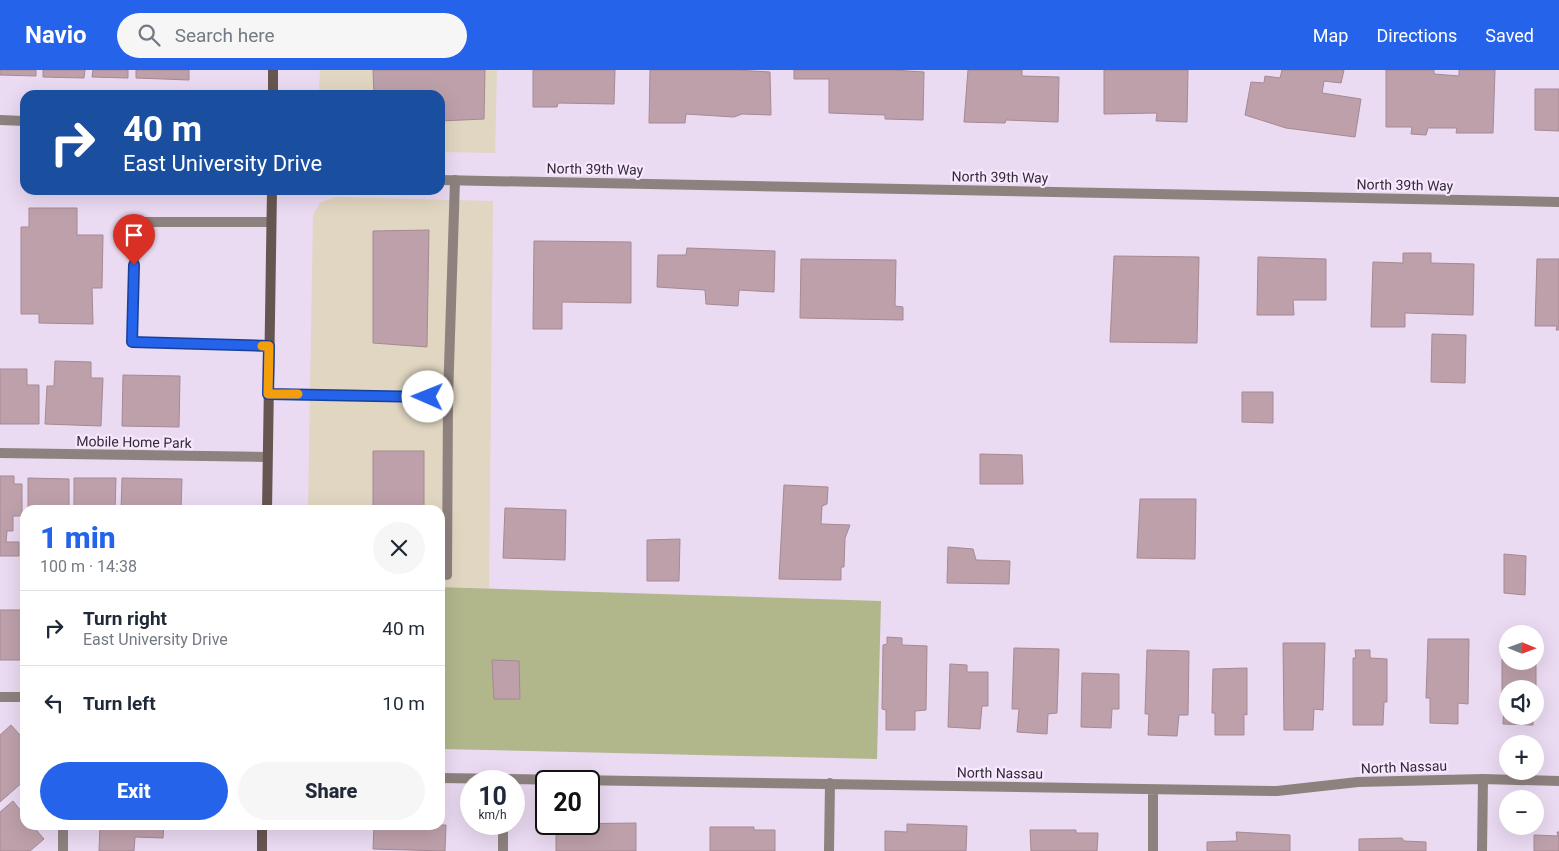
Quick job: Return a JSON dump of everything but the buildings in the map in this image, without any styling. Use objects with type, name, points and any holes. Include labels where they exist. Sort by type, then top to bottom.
[{"type":"main road","points":[[273,90],[274,70]]},
{"type":"main road","points":[[267,505],[272,195]]},
{"type":"main road","points":[[262,830],[262,851]]},
{"type":"street","points":[[0,120],[20,121]]},
{"type":"street","name":"North 39th Way","points":[[445,180],[1559,202]]},
{"type":"street","points":[[446,575],[448,398],[455,180]]},
{"type":"street","points":[[269,346],[132,342],[136,222],[271,222]]},
{"type":"street","points":[[268,394],[448,398]]},
{"type":"street","name":"Mobile Home Park","points":[[0,453],[267,458]]},
{"type":"street","points":[[0,697],[20,697]]},
{"type":"street","name":"North Nassau","points":[[445,778],[460,779]]},
{"type":"street","points":[[1482,851],[1484,779]]},
{"type":"street","name":"North Nassau","points":[[525,780],[830,783],[1277,791],[1358,782],[1484,779],[1559,781]]},
{"type":"street","points":[[829,851],[830,783]]},
{"type":"street","points":[[1153,790],[1153,851]]},
{"type":"street","points":[[63,851],[64,830]]},
{"type":"street","points":[[503,835],[503,851]]},
{"type":"shaded area","points":[[320,70],[497,70],[495,153],[445,152],[445,90],[319,90]]},
{"type":"shaded area","points":[[335,197],[493,201],[489,588],[445,587],[445,505],[308,505],[313,216],[320,203]]},
{"type":"green space","points":[[445,587],[881,601],[877,759],[445,749]]},
{"type":"slow traffic","points":[[262,346],[269,346],[268,394],[298,394]]},
{"type":"route","points":[[134,265],[132,342],[269,346],[268,394],[428,397]]}]
